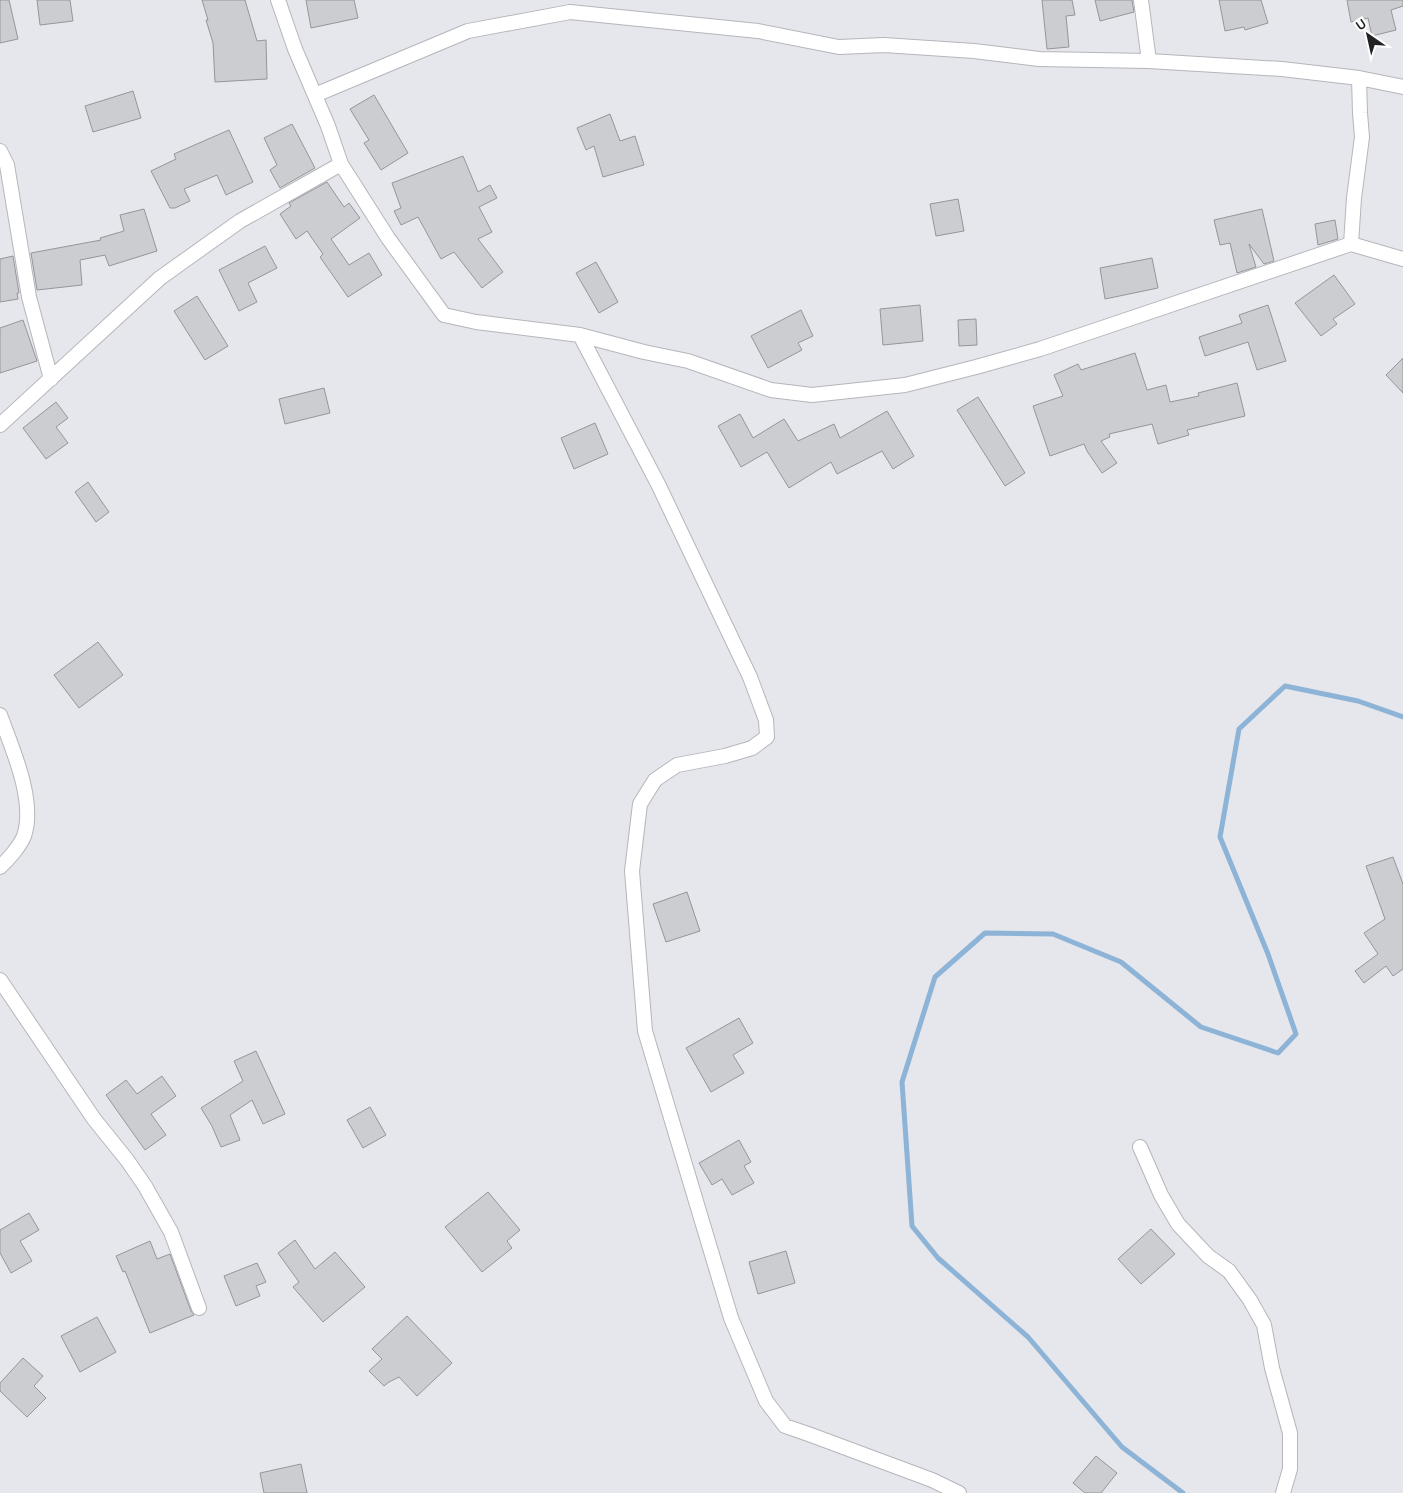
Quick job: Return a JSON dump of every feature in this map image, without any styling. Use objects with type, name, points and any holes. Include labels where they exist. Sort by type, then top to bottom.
[{"type":"street","points":[[278,0],[295,49],[328,126],[340,164],[388,238],[444,315],[476,322],[580,335],[644,352],[688,361],[771,390],[812,396],[905,385],[1040,349],[1351,244],[1403,259]]},
{"type":"street","points":[[1141,0],[1149,61]]},
{"type":"street","points":[[315,95],[468,31],[570,12],[758,31],[839,47],[884,45],[974,51],[1038,59],[1149,61],[1282,69],[1359,78],[1403,87]]},
{"type":"street","points":[[1351,244],[1354,198],[1362,137],[1359,78]]},
{"type":"street","points":[[0,151],[7,165],[29,298],[51,379]]},
{"type":"street","points":[[0,426],[160,278],[240,221],[340,164]]},
{"type":"street","points":[[580,335],[658,484],[750,677],[766,720],[766,737],[752,748],[725,756],[677,765],[655,780],[640,804],[632,871],[645,1031],[731,1318],[766,1401],[785,1426],[932,1480],[960,1493]]},
{"type":"street","points":[[0,715],[15,756],[28,814],[24,837],[8,860],[0,867]]},
{"type":"street","points":[[0,980],[94,1119],[145,1186],[171,1232],[199,1308]]},
{"type":"street","points":[[1140,1146],[1161,1195],[1178,1224],[1208,1256],[1229,1271],[1250,1300],[1264,1326],[1272,1368],[1290,1433],[1290,1469],[1283,1493]]},
{"type":"building","points":[[0,0],[9,0],[18,39],[0,43]]},
{"type":"building","points":[[37,0],[70,0],[73,21],[40,25]]},
{"type":"building","points":[[202,0],[245,0],[257,41],[266,40],[267,79],[215,82],[213,43]]},
{"type":"building","points":[[306,0],[354,0],[358,18],[311,28]]},
{"type":"building","points":[[1042,0],[1072,0],[1075,15],[1066,16],[1069,47],[1047,49]]},
{"type":"building","points":[[1095,0],[1132,0],[1134,12],[1100,21]]},
{"type":"building","points":[[1219,0],[1261,0],[1268,23],[1245,30],[1244,27],[1225,31]]},
{"type":"building","points":[[1347,0],[1403,0],[1403,6],[1391,10],[1396,30],[1372,36],[1368,18],[1351,22]]},
{"type":"building","points":[[133,91],[141,118],[93,132],[85,106]]},
{"type":"building","points":[[374,95],[408,153],[381,170],[364,143],[369,140],[350,109]]},
{"type":"building","points":[[610,114],[620,141],[635,136],[644,165],[603,177],[594,146],[586,150],[577,128]]},
{"type":"building","points":[[292,124],[315,168],[280,188],[270,170],[277,165],[264,138]]},
{"type":"building","points":[[229,130],[253,182],[226,195],[217,175],[184,189],[190,201],[175,208],[170,208],[151,171],[176,159],[174,154]]},
{"type":"building","points":[[463,156],[478,192],[490,185],[497,198],[479,207],[492,232],[478,239],[503,272],[482,288],[454,252],[441,259],[418,217],[401,225],[394,211],[401,208],[392,183]]},
{"type":"building","points":[[327,182],[344,207],[349,203],[360,218],[331,239],[349,265],[369,253],[382,275],[348,297],[320,257],[323,254],[307,231],[296,239],[280,214],[291,206],[289,203]]},
{"type":"building","points":[[958,199],[964,231],[936,236],[930,204]]},
{"type":"building","points":[[144,209],[157,251],[109,266],[105,255],[80,260],[82,285],[37,290],[31,253],[101,240],[100,238],[124,231],[120,215]]},
{"type":"building","points":[[1262,209],[1274,261],[1264,264],[1249,244],[1256,267],[1237,273],[1230,243],[1220,245],[1214,220]]},
{"type":"building","points":[[1335,220],[1338,239],[1318,245],[1315,224]]},
{"type":"building","points":[[265,246],[277,268],[248,283],[257,302],[239,311],[219,270]]},
{"type":"building","points":[[13,256],[19,293],[17,293],[18,299],[0,302],[0,259]]},
{"type":"building","points":[[1152,258],[1158,288],[1105,299],[1100,268]]},
{"type":"building","points":[[596,262],[618,302],[599,313],[576,273]]},
{"type":"building","points":[[1334,275],[1355,304],[1333,319],[1337,324],[1321,336],[1295,303]]},
{"type":"building","points":[[197,296],[228,346],[205,360],[174,311]]},
{"type":"building","points":[[920,305],[923,341],[883,345],[880,309]]},
{"type":"building","points":[[1268,305],[1286,361],[1257,370],[1248,342],[1205,356],[1199,337],[1242,323],[1239,315]]},
{"type":"building","points":[[801,310],[813,336],[798,343],[802,350],[768,368],[751,336]]},
{"type":"building","points":[[976,319],[977,345],[959,346],[958,320]]},
{"type":"building","points":[[23,320],[37,361],[0,373],[0,328]]},
{"type":"building","points":[[1135,353],[1147,390],[1166,385],[1170,402],[1199,396],[1198,393],[1237,383],[1245,416],[1187,430],[1189,435],[1158,444],[1152,424],[1109,434],[1110,437],[1101,441],[1117,463],[1102,473],[1084,444],[1050,456],[1033,406],[1063,396],[1054,375],[1078,364],[1081,370]]},
{"type":"building","points":[[1403,358],[1403,393],[1386,375]]},
{"type":"building","points":[[324,388],[330,413],[285,424],[279,399]]},
{"type":"building","points":[[978,397],[1025,473],[1005,486],[957,410]]},
{"type":"building","points":[[56,402],[68,418],[56,427],[68,443],[46,459],[23,428]]},
{"type":"building","points":[[887,411],[914,456],[893,469],[882,451],[837,474],[831,462],[789,488],[767,452],[741,467],[718,426],[740,414],[753,438],[784,419],[798,441],[834,424],[840,438]]},
{"type":"building","points":[[595,423],[608,454],[574,469],[561,438]]},
{"type":"building","points":[[88,482],[109,512],[96,522],[75,492]]},
{"type":"building","points":[[98,642],[123,675],[79,708],[54,675]]},
{"type":"building","points":[[1393,857],[1403,884],[1403,969],[1393,976],[1386,966],[1364,983],[1355,971],[1378,954],[1364,933],[1385,919],[1366,866]]},
{"type":"building","points":[[687,892],[700,931],[666,942],[653,904]]},
{"type":"building","points":[[739,1018],[753,1043],[733,1055],[744,1073],[711,1092],[686,1048]]},
{"type":"building","points":[[256,1051],[285,1114],[263,1124],[252,1100],[230,1115],[240,1140],[221,1147],[212,1126],[201,1108],[243,1081],[234,1061]]},
{"type":"building","points":[[162,1076],[176,1096],[151,1114],[166,1135],[145,1150],[106,1095],[126,1080],[137,1094]]},
{"type":"building","points":[[370,1107],[386,1135],[363,1148],[347,1120]]},
{"type":"building","points":[[739,1140],[751,1162],[744,1166],[754,1183],[732,1195],[722,1179],[712,1185],[699,1163]]},
{"type":"building","points":[[488,1192],[520,1230],[507,1241],[512,1248],[482,1272],[445,1227]]},
{"type":"building","points":[[29,1213],[39,1230],[20,1241],[32,1261],[11,1273],[0,1253],[0,1230]]},
{"type":"building","points":[[1151,1229],[1175,1254],[1141,1284],[1118,1259]]},
{"type":"building","points":[[295,1240],[315,1269],[335,1252],[365,1287],[323,1322],[293,1287],[299,1282],[278,1253]]},
{"type":"building","points":[[150,1241],[157,1259],[170,1254],[194,1315],[150,1333],[125,1271],[123,1272],[116,1256]]},
{"type":"building","points":[[786,1251],[795,1283],[758,1294],[749,1262]]},
{"type":"building","points":[[257,1263],[266,1282],[256,1286],[260,1296],[236,1306],[224,1276]]},
{"type":"building","points":[[407,1316],[452,1363],[417,1396],[399,1377],[384,1386],[369,1371],[382,1359],[372,1349]]},
{"type":"building","points":[[97,1317],[116,1352],[80,1372],[61,1336]]},
{"type":"building","points":[[23,1358],[43,1376],[34,1386],[46,1398],[27,1417],[0,1391],[0,1383]]},
{"type":"building","points":[[1096,1456],[1117,1473],[1101,1493],[1085,1493],[1073,1483]]},
{"type":"building","points":[[301,1464],[307,1493],[264,1493],[260,1473]]},
{"type":"waterway","points":[[1183,1493],[1122,1447],[1028,1337],[938,1258],[912,1226],[902,1082],[935,977],[985,933],[1053,934],[1121,962],[1201,1027],[1278,1053],[1296,1034],[1268,954],[1220,837],[1239,729],[1285,686],[1358,701],[1403,717]]}]
